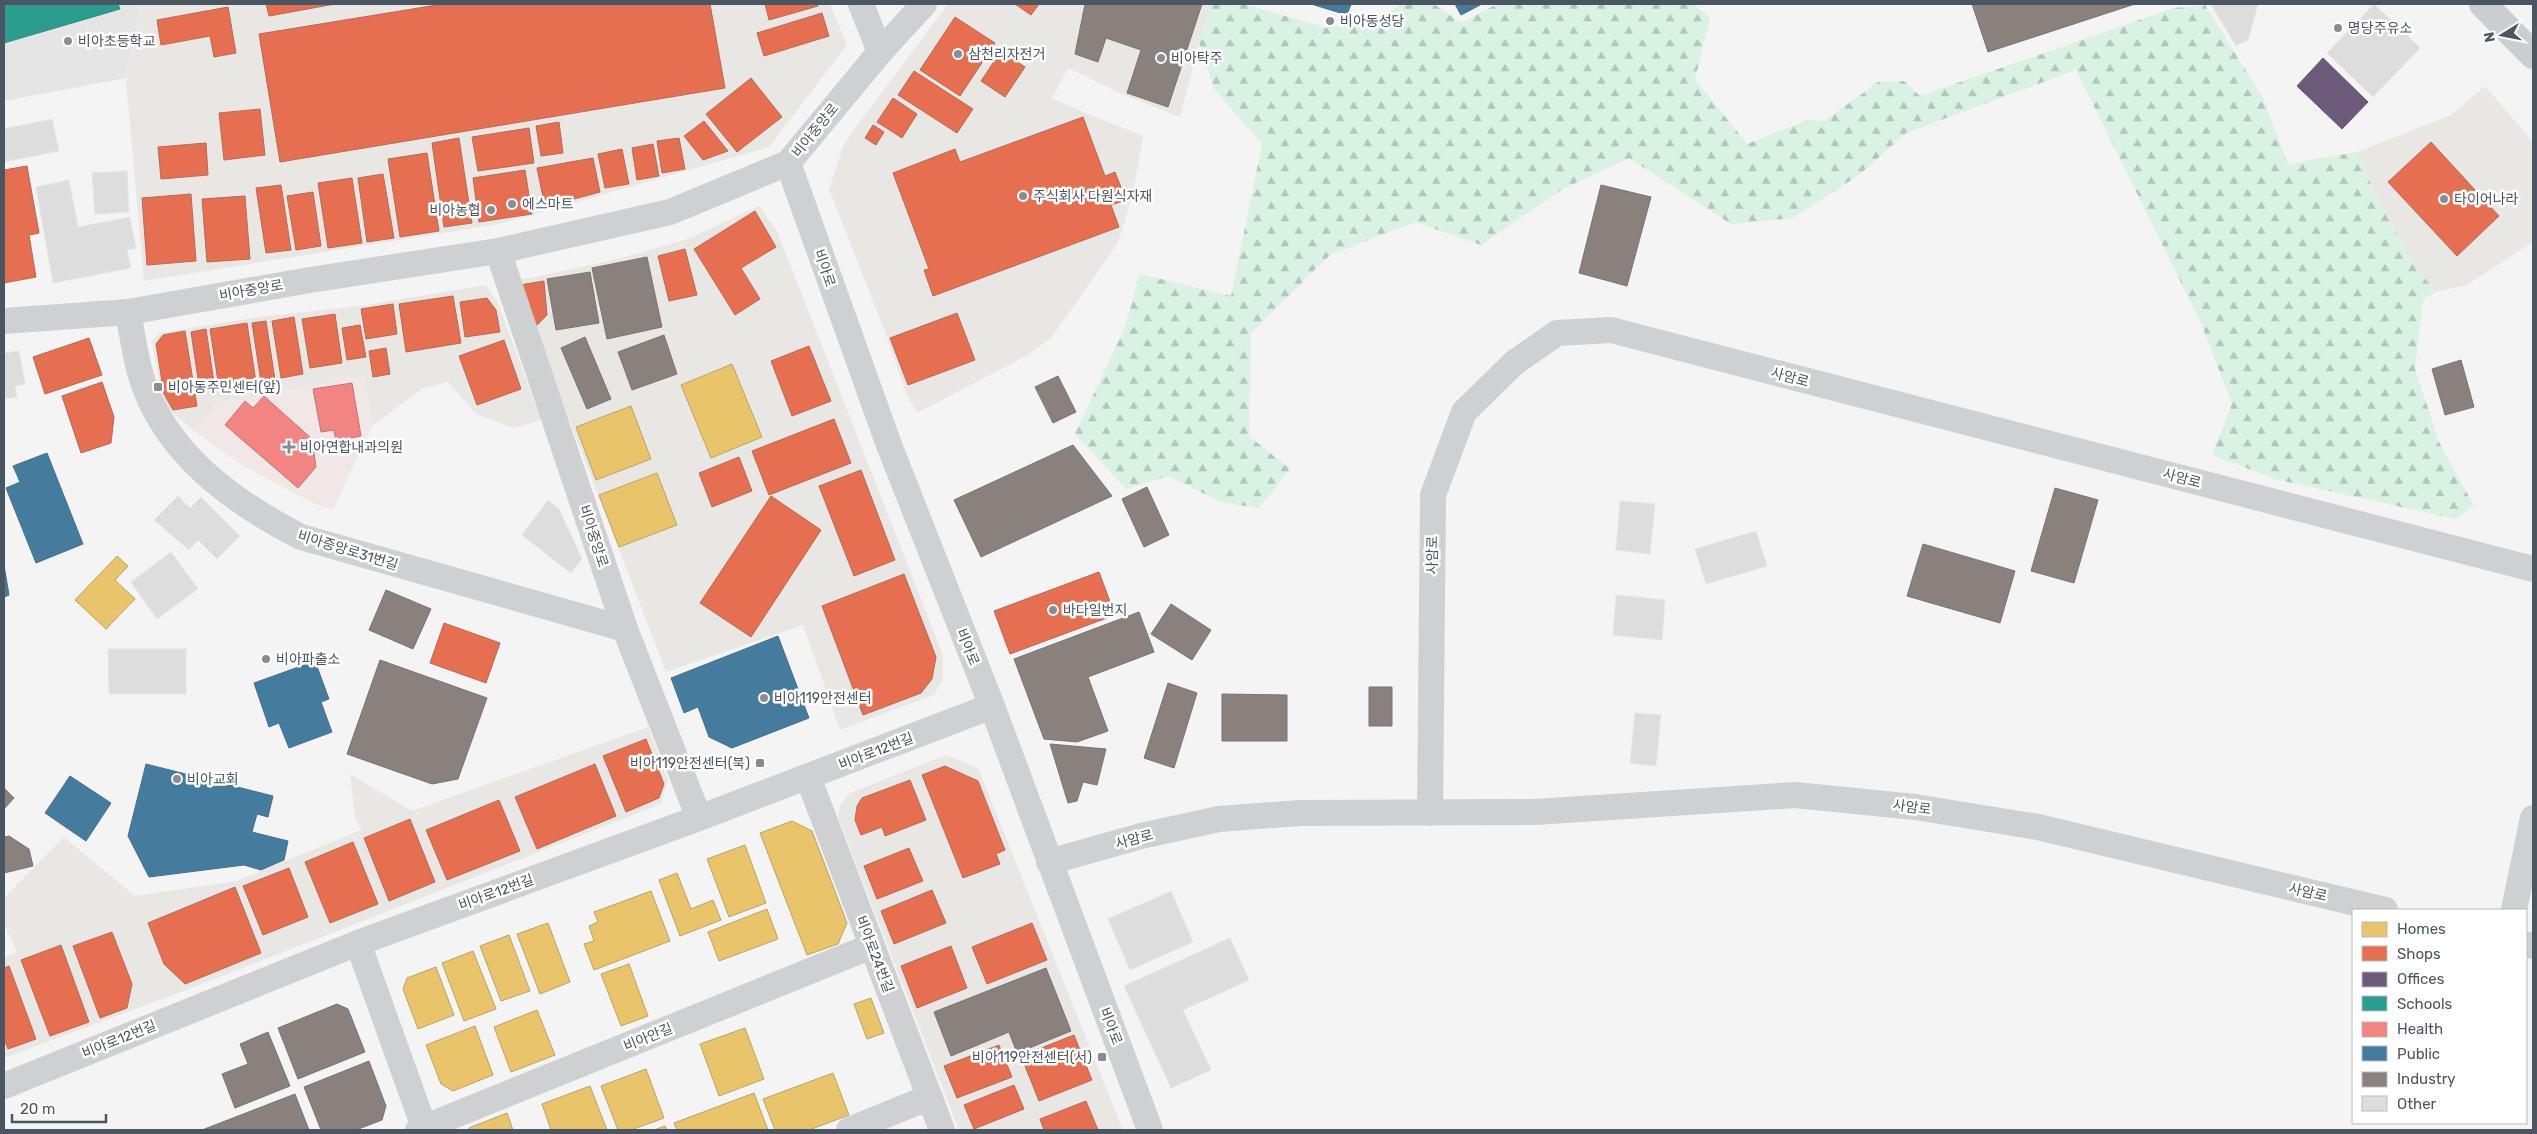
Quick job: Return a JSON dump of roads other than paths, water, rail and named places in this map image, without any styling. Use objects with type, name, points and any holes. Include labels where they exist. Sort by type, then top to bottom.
[{"type":"main road","points":[[2483,4],[2533,55]]},
{"type":"street","points":[[861,4],[880,52]]},
{"type":"street","name":"비아중앙로","points":[[4,321],[128,312],[310,280],[498,251],[670,212],[788,163],[880,52],[924,4]]},
{"type":"street","name":"비아로","points":[[788,163],[889,445],[992,706],[1150,1130]]},
{"type":"street","name":"비아중앙로","points":[[498,251],[625,629],[699,818]]},
{"type":"street","name":"비아중앙로31번길","points":[[128,312],[141,375],[159,417],[192,462],[235,499],[268,520],[301,537],[625,629]]},
{"type":"street","name":"사암로","points":[[1430,812],[1433,495],[1464,412],[1514,363],[1557,333],[1611,330],[2533,569]]},
{"type":"street","name":"비아로12번길","points":[[4,1086],[358,943],[699,818],[992,706]]},
{"type":"street","name":"비아로24번길","points":[[808,777],[942,1130]]},
{"type":"street","name":"사암로","points":[[1049,862],[1141,836],[1218,819],[1300,813],[1535,812],[1795,795],[1914,807],[2038,827],[2381,909]]},
{"type":"street","points":[[2514,909],[2533,818]]},
{"type":"street","name":"비아안길","points":[[358,943],[422,1129],[872,946]]},
{"type":"street","points":[[849,1130],[930,1097]]},
{"type":"place","name":"비아동성당","points":[[1330,21]]},
{"type":"place","name":"명당주유소","points":[[2338,28]]},
{"type":"place","name":"비아초등학교","points":[[68,41]]},
{"type":"place","name":"삼천리자전거","points":[[958,54]]},
{"type":"place","name":"비아탁주","points":[[1161,58]]},
{"type":"place","name":"주식회사 다원식자재","points":[[1023,196]]},
{"type":"place","name":"타이어나라","points":[[2444,199]]},
{"type":"place","name":"에스마트","points":[[512,204]]},
{"type":"place","name":"비아농협","points":[[491,210]]},
{"type":"place","name":"비아동주민센터(앞)","points":[[158,387]]},
{"type":"place","name":"비아연합내과의원","points":[[289,447]]},
{"type":"place","name":"바다일번지","points":[[1053,610]]},
{"type":"place","name":"비아파출소","points":[[266,659]]},
{"type":"place","name":"비아119안전센터","points":[[764,698]]},
{"type":"place","name":"비아119안전센터(북)","points":[[760,763]]},
{"type":"place","name":"비아교회","points":[[177,779]]},
{"type":"place","name":"비아119안전센터(서)","points":[[1102,1057]]}]
